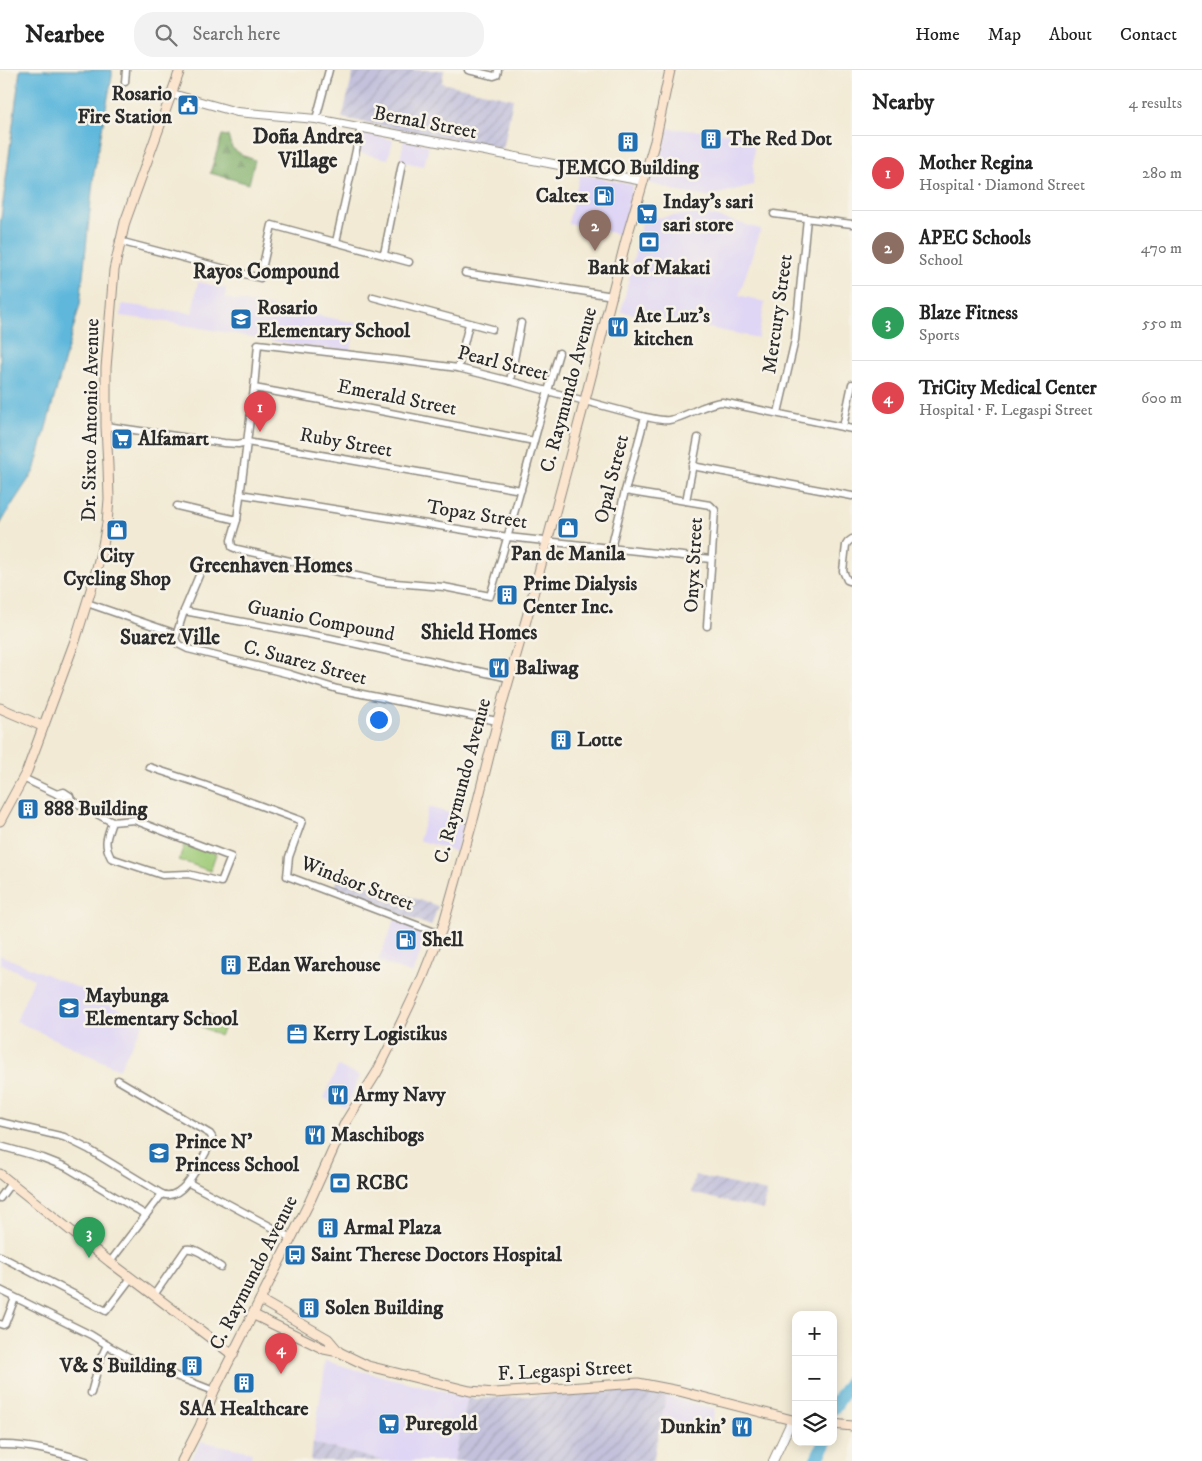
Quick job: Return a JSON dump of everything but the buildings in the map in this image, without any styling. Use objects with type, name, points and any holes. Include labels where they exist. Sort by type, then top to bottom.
[{"type":"main road","name":"Dr. Sixto Antonio Avenue","points":[[0,821],[23,778],[76,638],[98,568],[107,523],[109,478],[106,426],[106,368],[114,270],[129,210],[180,70]]},
{"type":"main road","name":"C. Raymundo Avenue","points":[[182,1461],[200,1426],[214,1391],[292,1238],[350,1114],[377,1072],[404,1018],[440,934],[474,816],[497,721],[613,296],[626,240],[659,125],[670,70]]},
{"type":"main road","points":[[0,708],[42,726]]},
{"type":"main road","points":[[0,1174],[154,1296],[233,1354]]},
{"type":"main road","name":"F. Legaspi Street","points":[[260,1300],[328,1339],[339,1352]]},
{"type":"main road","name":"F. Legaspi Street","points":[[252,1314],[324,1349],[339,1352],[368,1366],[470,1391],[495,1393],[638,1383],[679,1391],[792,1419]]},
{"type":"main road","points":[[837,1424],[852,1426]]},
{"type":"street","points":[[125,82],[126,70]]},
{"type":"street","points":[[316,119],[329,70]]},
{"type":"street","points":[[468,70],[494,76],[497,75],[498,70]]},
{"type":"street","name":"Bernal Street","points":[[172,94],[237,112],[316,119],[643,181]]},
{"type":"street","points":[[336,242],[361,127]]},
{"type":"street","points":[[384,254],[402,164]]},
{"type":"street","points":[[774,214],[852,224]]},
{"type":"street","name":"Mercury Street","points":[[778,413],[794,340],[807,218]]},
{"type":"street","points":[[120,241],[260,278],[272,225],[409,262]]},
{"type":"street","points":[[465,273],[613,296]]},
{"type":"street","points":[[373,297],[492,329]]},
{"type":"street","points":[[510,381],[521,323]]},
{"type":"street","points":[[458,368],[469,324]]},
{"type":"street","name":"Pearl Street","points":[[254,388],[258,344],[458,368],[645,417],[669,420],[722,402],[852,430]]},
{"type":"street","points":[[254,388],[237,520],[231,540],[232,547],[383,582],[444,587],[490,596],[559,354]]},
{"type":"street","points":[[843,427],[852,384]]},
{"type":"street","name":"Emerald Street","points":[[254,388],[360,406],[534,441]]},
{"type":"street","name":"Opal Street","points":[[611,548],[645,417]]},
{"type":"street","name":"Ruby Street","points":[[106,426],[224,443],[238,444],[247,442],[521,490]]},
{"type":"street","points":[[686,501],[698,438]]},
{"type":"street","points":[[692,466],[852,496]]},
{"type":"street","name":"Onyx Street","points":[[625,491],[710,505],[715,510],[707,626]]},
{"type":"street","name":"Topaz Street","points":[[240,494],[508,537],[711,559]]},
{"type":"street","points":[[176,506],[237,520]]},
{"type":"street","points":[[852,539],[846,545],[843,571],[847,580],[852,582]]},
{"type":"street","points":[[175,639],[184,611],[200,573]]},
{"type":"street","name":"C. Suarez Street","points":[[87,603],[171,632],[178,644],[188,650],[289,674],[337,690],[497,721]]},
{"type":"street","name":"Guanio Compound","points":[[184,611],[330,638],[509,678]]},
{"type":"street","name":"Windsor Street","points":[[149,767],[302,821],[289,857],[287,876],[440,934]]},
{"type":"street","points":[[23,778],[57,794],[64,792],[70,796],[71,800],[112,822],[134,820],[231,857],[221,882],[197,875],[162,875],[111,858],[106,842],[112,822]]},
{"type":"street","points":[[0,1122],[64,1137],[88,1149],[165,1195],[174,1194],[189,1183],[211,1143],[212,1137],[210,1134],[118,1080]]},
{"type":"street","points":[[0,1146],[43,1158],[66,1167],[146,1215]]},
{"type":"street","points":[[0,1198],[11,1183]]},
{"type":"street","points":[[189,1183],[292,1238]]},
{"type":"street","points":[[110,1262],[146,1215],[165,1195]]},
{"type":"street","points":[[154,1296],[188,1248],[221,1267]]},
{"type":"street","points":[[0,1256],[106,1311],[131,1278]]},
{"type":"street","points":[[0,1290],[74,1326],[132,1359],[214,1391]]},
{"type":"street","points":[[0,1324],[5,1324],[15,1298]]},
{"type":"street","points":[[91,1393],[100,1360],[107,1345]]},
{"type":"street","points":[[773,1461],[792,1424]]},
{"type":"street","points":[[1,1444],[23,1446],[86,1461]]},
{"type":"shaded area","points":[[354,70],[444,70],[442,83],[513,99],[503,149],[342,118]]},
{"type":"shaded area","points":[[664,128],[754,135],[753,185],[707,197],[649,183]]},
{"type":"shaded area","points":[[362,133],[393,140],[388,159],[357,152]]},
{"type":"shaded area","points":[[404,139],[429,145],[424,166],[400,161]]},
{"type":"shaded area","points":[[580,174],[633,185],[622,235],[568,223]]},
{"type":"shaded area","points":[[703,213],[761,229],[739,295],[765,302],[758,338],[621,312],[643,219]]},
{"type":"shaded area","name":"Rosario Elementary School","points":[[198,282],[226,288],[225,298],[357,323],[350,351],[302,346],[167,322],[121,316],[122,304],[192,313]]},
{"type":"shaded area","points":[[429,807],[466,818],[456,852],[419,840]]},
{"type":"shaded area","points":[[338,879],[384,888],[438,906],[431,926],[334,889]]},
{"type":"shaded area","points":[[395,919],[428,933],[412,974],[378,961]]},
{"type":"shaded area","name":"Maybunga Elementary School","points":[[0,955],[93,994],[144,1022],[119,1069],[16,1021],[34,979],[0,963]]},
{"type":"shaded area","points":[[338,1066],[360,1076],[346,1108],[324,1098]]},
{"type":"shaded area","points":[[695,1175],[767,1192],[763,1210],[691,1193]]},
{"type":"shaded area","name":"Puregold","points":[[326,1361],[468,1397],[454,1461],[384,1461],[313,1443]]},
{"type":"shaded area","points":[[635,1389],[666,1396],[653,1461],[454,1461],[468,1397],[477,1399]]},
{"type":"shaded area","points":[[666,1396],[715,1409],[710,1430],[661,1417]]},
{"type":"shaded area","points":[[201,1441],[252,1452],[250,1461],[190,1461]]},
{"type":"shaded area","points":[[313,1443],[384,1461],[311,1461]]},
{"type":"green space","points":[[222,135],[228,136],[232,148],[244,156],[255,160],[249,184],[210,173]]},
{"type":"green space","points":[[185,842],[216,854],[210,871],[179,860]]},
{"type":"green space","points":[[202,1011],[226,1023],[220,1036],[196,1024]]},
{"type":"water","points":[[20,70],[112,70],[112,76],[94,172],[80,304],[34,471],[0,525],[0,226]]},
{"type":"waterway","points":[[837,1402],[852,1380]]},
{"type":"waterway","points":[[816,1461],[823,1446]]},
{"type":"place","name":"Rosario Fire Station","points":[[188,105]]},
{"type":"place","name":"The Red Dot","points":[[711,139]]},
{"type":"place","name":"JEMCO Building","points":[[628,142]]},
{"type":"place","name":"Caltex","points":[[604,196]]},
{"type":"place","name":"Inday's sari sari store","points":[[647,214]]},
{"type":"place","name":"Bank of Makati","points":[[649,242]]},
{"type":"place","name":"APEC Schools","points":[[595,251]]},
{"type":"place","name":"Rosario Elementary School","points":[[241,319]]},
{"type":"place","name":"Ate Luz's kitchen","points":[[618,327]]},
{"type":"place","name":"Mother Regina","points":[[260,432]]},
{"type":"place","name":"Alfamart","points":[[122,439]]},
{"type":"place","name":"Pan de Manila","points":[[568,528]]},
{"type":"place","name":"City Cycling Shop","points":[[117,530]]},
{"type":"place","name":"Prime Dialysis Center Inc.","points":[[507,595]]},
{"type":"place","name":"Baliwag","points":[[499,668]]},
{"type":"place","name":"Lotte","points":[[561,740]]},
{"type":"place","name":"888 Building","points":[[28,809]]},
{"type":"place","name":"Shell","points":[[406,940]]},
{"type":"place","name":"Edan Warehouse","points":[[231,965]]},
{"type":"place","name":"Maybunga Elementary School","points":[[69,1008]]},
{"type":"place","name":"Kerry Logistikus","points":[[297,1034]]},
{"type":"place","name":"Army Navy","points":[[338,1095]]},
{"type":"place","name":"Maschibogs","points":[[315,1135]]},
{"type":"place","name":"Prince N' Princess School","points":[[159,1153]]},
{"type":"place","name":"RCBC","points":[[340,1183]]},
{"type":"place","name":"Armal Plaza","points":[[328,1228]]},
{"type":"place","name":"Saint Therese Doctors Hospital","points":[[295,1255]]},
{"type":"place","name":"Blaze Fitness","points":[[89,1258]]},
{"type":"place","name":"Solen Building","points":[[309,1308]]},
{"type":"place","name":"V& S Building","points":[[192,1366]]},
{"type":"place","name":"TriCity Medical Center","points":[[281,1374]]},
{"type":"place","name":"SAA Healthcare","points":[[244,1383]]},
{"type":"place","name":"Puregold","points":[[389,1424]]},
{"type":"place","name":"Dunkin'","points":[[742,1427]]},
{"type":"district","name":"Doña Andrea Village","points":[[308,149]]},
{"type":"district","name":"Rayos Compound","points":[[266,272]]},
{"type":"district","name":"Greenhaven Homes","points":[[271,566]]},
{"type":"district","name":"Shield Homes","points":[[479,633]]},
{"type":"district","name":"Suarez Ville","points":[[170,638]]}]
